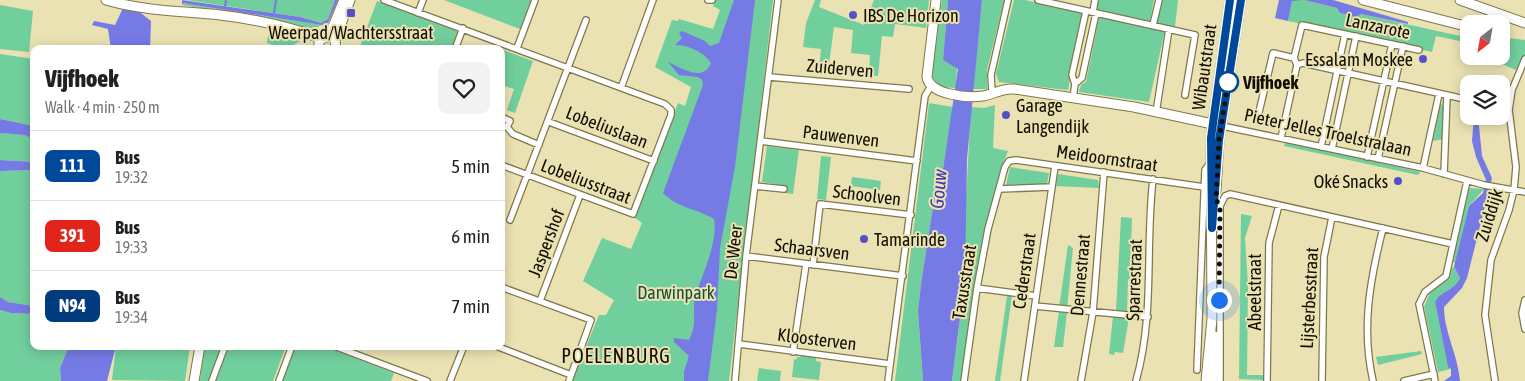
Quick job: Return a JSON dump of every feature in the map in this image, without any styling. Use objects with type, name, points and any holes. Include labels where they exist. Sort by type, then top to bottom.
[{"type":"main road","points":[[106,0],[123,5],[223,16],[286,27],[304,38],[326,43]]},
{"type":"main road","points":[[326,43],[344,0]]},
{"type":"main road","points":[[326,43],[350,0]]},
{"type":"main road","points":[[931,86],[927,77],[936,0]]},
{"type":"main road","name":"Wibautstraat","points":[[1212,228],[1218,203],[1217,125],[1230,0]]},
{"type":"main road","name":"Wibautstraat","points":[[1206,381],[1212,318],[1211,162],[1241,0]]},
{"type":"main road","points":[[1362,0],[1460,25]]},
{"type":"main road","points":[[1460,0],[1522,22]]},
{"type":"main road","name":"Pieter Jelles Troelstralaan","points":[[931,86],[944,93],[981,96],[992,92],[1014,89],[1134,107],[1217,125]]},
{"type":"main road","name":"Wibautstraat","points":[[1212,318],[1217,370],[1213,381]]},
{"type":"main road","points":[[194,381],[199,350]]},
{"type":"street","points":[[384,0],[621,88],[653,0]]},
{"type":"street","points":[[418,13],[423,0]]},
{"type":"street","points":[[517,48],[535,0]]},
{"type":"street","name":"De Weer","points":[[735,381],[746,256],[778,0]]},
{"type":"street","points":[[992,92],[992,75],[1008,0]]},
{"type":"street","points":[[1038,0],[1195,35],[1185,95]]},
{"type":"street","points":[[1075,84],[1082,78],[1095,13],[1095,0]]},
{"type":"street","points":[[1153,25],[1159,0]]},
{"type":"street","points":[[1073,98],[1075,84],[1072,75],[1086,11]]},
{"type":"street","points":[[527,175],[549,122],[586,20]]},
{"type":"street","name":"Lanzarote","points":[[1294,58],[1302,25],[1419,50]]},
{"type":"street","points":[[457,45],[463,28]]},
{"type":"street","points":[[1156,113],[1169,29]]},
{"type":"street","points":[[1321,146],[1345,34]]},
{"type":"street","points":[[1332,149],[1356,36]]},
{"type":"street","points":[[1367,157],[1392,44]]},
{"type":"street","points":[[1378,159],[1403,46]]},
{"type":"street","points":[[1259,112],[1273,54],[1294,58],[1297,64],[1281,138]]},
{"type":"street","name":"Zuiddijk","points":[[1495,381],[1487,330],[1486,306],[1491,260],[1514,190],[1516,167],[1509,110],[1512,90],[1525,60]]},
{"type":"street","points":[[1297,64],[1303,63],[1460,98]]},
{"type":"street","name":"Zuiderven","points":[[769,77],[909,89]]},
{"type":"street","points":[[888,381],[925,96],[931,86]]},
{"type":"street","name":"Lobeliuslaan","points":[[621,88],[665,104],[671,110],[671,115],[633,214]]},
{"type":"street","points":[[1423,168],[1439,94]]},
{"type":"street","points":[[1444,174],[1447,96]]},
{"type":"street","name":"Lobeliusstraat","points":[[505,119],[510,121],[507,128],[512,134],[539,145]]},
{"type":"street","name":"Lobeliuslaan","points":[[549,122],[654,161]]},
{"type":"street","name":"Pieter Jelles Troelstralaan","points":[[1217,125],[1423,168],[1487,186],[1525,192]]},
{"type":"street","name":"Pauwenven","points":[[761,142],[917,161]]},
{"type":"street","name":"Meidoornstraat","points":[[1000,189],[1009,161],[1016,160],[1204,187]]},
{"type":"street","points":[[1197,370],[1200,337],[1205,170],[1211,162]]},
{"type":"street","name":"Cederstraat","points":[[1024,381],[1055,166]]},
{"type":"street","name":"Lobeliusstraat","points":[[505,167],[633,214]]},
{"type":"street","name":"Dennestraat","points":[[1081,381],[1093,312],[1104,172]]},
{"type":"street","name":"Lobeliusstraat","points":[[510,220],[527,175]]},
{"type":"street","name":"Sparrestraat","points":[[1136,381],[1143,354],[1148,317],[1153,179]]},
{"type":"street","points":[[1435,381],[1420,304],[1425,292],[1446,276],[1467,181]]},
{"type":"street","points":[[755,186],[784,189]]},
{"type":"street","points":[[1000,189],[1051,187]]},
{"type":"street","name":"Taxusstraat","points":[[964,381],[977,288],[988,229],[1000,189]]},
{"type":"street","name":"Jaspershof","points":[[540,301],[580,194]]},
{"type":"street","points":[[1218,203],[1230,194],[1453,244]]},
{"type":"street","name":"Wibautstraat","points":[[1218,203],[1217,370],[1220,381]]},
{"type":"street","name":"Schoolven","points":[[809,264],[820,204],[911,215]]},
{"type":"street","name":"Abeelstraat","points":[[1267,381],[1270,243],[1280,205]]},
{"type":"street","name":"Lijsterbesstraat","points":[[1322,381],[1324,258],[1332,217]]},
{"type":"street","points":[[1373,381],[1369,365],[1367,302],[1383,228]]},
{"type":"street","name":"Schaarsven","points":[[746,256],[903,276]]},
{"type":"street","points":[[793,352],[809,264]]},
{"type":"street","points":[[505,288],[591,320],[570,378],[505,350]]},
{"type":"street","points":[[977,288],[1036,296]]},
{"type":"street","points":[[1525,300],[1522,314],[1525,329]]},
{"type":"street","points":[[1035,306],[1148,317]]},
{"type":"street","points":[[1200,337],[1208,346]]},
{"type":"street","name":"Kloosterven","points":[[739,344],[890,364]]},
{"type":"street","points":[[212,381],[224,350]]},
{"type":"street","points":[[279,381],[291,350]]},
{"type":"street","points":[[350,350],[427,381]]},
{"type":"street","points":[[450,381],[462,350]]},
{"type":"street","points":[[1404,381],[1434,374]]},
{"type":"green space","points":[[187,0],[335,0],[328,19],[321,23],[300,17]]},
{"type":"green space","points":[[444,0],[531,0],[520,29]]},
{"type":"green space","name":"Darwinpark","points":[[715,0],[773,0],[729,381],[572,381],[599,315],[606,315],[614,300],[583,281],[602,238],[631,249],[642,223],[635,218],[678,103],[685,106],[691,87],[655,67],[672,20],[678,21],[679,19],[713,29],[720,10],[713,6]]},
{"type":"green space","points":[[815,0],[821,0],[819,7],[864,25],[874,0],[929,0],[926,28],[895,24],[893,37],[882,36],[878,76],[869,75],[870,55],[851,53],[853,30],[834,27],[828,71],[819,70],[821,49],[803,47],[806,23]]},
{"type":"green space","points":[[942,0],[948,0],[943,60],[957,67],[956,88],[940,87],[931,79]]},
{"type":"green space","points":[[982,0],[1004,0],[987,70],[987,89],[973,89]]},
{"type":"green space","points":[[1014,0],[1025,0],[1082,13],[1068,90],[999,82],[996,74]]},
{"type":"green space","points":[[1097,0],[1154,0],[1150,21],[1099,11],[1096,9]]},
{"type":"green space","points":[[1161,0],[1178,0],[1175,27],[1156,23]]},
{"type":"green space","points":[[1292,0],[1304,0],[1337,8],[1340,13],[1356,17],[1361,14],[1460,36],[1460,41],[1436,36],[1432,52],[1288,21]]},
{"type":"green space","points":[[377,1],[459,32],[454,45],[360,45]]},
{"type":"green space","points":[[182,3],[322,25],[309,31],[277,20],[182,5]]},
{"type":"green space","points":[[0,5],[33,11],[29,52],[0,49]]},
{"type":"green space","points":[[1103,17],[1165,30],[1149,102],[1079,92],[1081,85],[1086,82],[1099,18]]},
{"type":"green space","points":[[269,28],[301,41],[293,45],[273,45],[267,43]]},
{"type":"green space","points":[[1510,38],[1525,40],[1525,54],[1516,70],[1504,65],[1510,65]]},
{"type":"green space","points":[[505,50],[533,61],[515,113],[507,110],[514,89],[505,86]]},
{"type":"green space","points":[[0,54],[30,58],[30,125],[0,119]]},
{"type":"green space","points":[[929,103],[953,107],[943,169],[935,194],[918,311],[923,381],[895,381]]},
{"type":"green space","points":[[1440,104],[1444,105],[1444,139],[1433,141]]},
{"type":"green space","points":[[995,105],[993,148],[1008,151],[1001,169],[982,245],[962,381],[952,381],[959,327],[971,107],[984,108]]},
{"type":"green space","points":[[0,133],[24,135],[30,137],[30,162],[0,160]]},
{"type":"green space","points":[[1285,143],[1420,172],[1418,175],[1284,146]]},
{"type":"green space","points":[[767,146],[799,150],[793,194],[786,193],[787,186],[762,182]]},
{"type":"green space","points":[[821,156],[831,157],[826,200],[817,199]]},
{"type":"green space","points":[[1010,167],[1049,173],[1047,184],[1006,185]]},
{"type":"green space","points":[[30,170],[30,305],[8,302],[0,297],[0,171]]},
{"type":"green space","points":[[1058,174],[1098,180],[1099,188],[1056,186]]},
{"type":"green space","points":[[852,177],[881,181],[880,190],[851,186]]},
{"type":"green space","points":[[1470,188],[1484,189],[1469,206],[1456,263],[1453,262],[1466,193]]},
{"type":"green space","points":[[1241,214],[1252,216],[1245,238],[1248,285],[1247,375],[1264,375],[1264,380],[1239,379]]},
{"type":"green space","points":[[1121,217],[1132,218],[1127,313],[1116,312]]},
{"type":"green space","points":[[1068,245],[1073,248],[1067,309],[1059,308]]},
{"type":"green space","points":[[1454,267],[1460,278],[1454,286],[1440,295],[1435,302],[1448,366],[1451,369],[1438,372],[1424,307],[1431,290],[1448,279]]},
{"type":"green space","points":[[1007,296],[1012,296],[1000,381],[995,381]]},
{"type":"green space","points":[[0,310],[11,313],[30,314],[30,350],[67,350],[60,368],[61,381],[0,381]]},
{"type":"green space","points":[[1059,311],[1067,312],[1063,347],[1054,347]]},
{"type":"green space","points":[[1113,316],[1129,318],[1123,353],[1115,352],[1114,355],[1109,354]]},
{"type":"green space","points":[[116,350],[189,350],[185,381],[112,380]]},
{"type":"green space","points":[[204,350],[222,350],[210,381],[200,381]]},
{"type":"green space","points":[[228,350],[285,350],[273,381],[216,381]]},
{"type":"green space","points":[[294,350],[334,350],[394,373],[391,381],[282,381]]},
{"type":"green space","points":[[1421,351],[1422,354],[1378,365],[1376,357]]},
{"type":"green space","points":[[802,354],[816,357],[816,361],[821,362],[819,380],[792,377],[794,359],[796,360],[797,357],[801,357]]},
{"type":"green space","points":[[759,368],[781,371],[780,381],[757,381]]},
{"type":"water","points":[[182,0],[300,17],[321,23],[328,19],[335,0],[338,0],[328,23],[322,25],[182,3]]},
{"type":"water","points":[[734,0],[755,0],[735,167],[720,248],[717,310],[708,381],[684,381],[684,372],[689,356],[674,342],[674,338],[689,340],[692,333],[695,297],[710,256],[715,228],[714,219],[675,202],[663,193],[703,85],[702,80],[698,77],[679,75],[668,62],[692,72],[703,72],[707,69],[711,63],[700,52],[675,45],[682,38],[679,33],[682,31],[705,41],[710,46],[719,43]]},
{"type":"water","name":"Gouw","points":[[948,0],[982,0],[967,159],[965,278],[952,381],[923,381],[918,311],[921,284],[935,194],[943,169],[958,69],[943,60]]},
{"type":"water","points":[[1279,0],[1302,0],[1292,1],[1288,21],[1275,18]]},
{"type":"water","points":[[1304,0],[1333,0],[1408,22],[1408,24],[1361,14],[1356,17],[1340,13],[1337,8]]},
{"type":"water","points":[[123,8],[137,10],[151,21],[150,45],[110,45],[108,29],[92,25],[94,21],[115,25]]},
{"type":"water","points":[[0,119],[30,125],[30,137],[24,135],[0,133]]},
{"type":"water","points":[[1473,125],[1479,125],[1482,156],[1492,178],[1467,278],[1462,288],[1444,307],[1446,325],[1457,362],[1460,381],[1444,381],[1451,376],[1451,369],[1448,367],[1435,302],[1440,295],[1454,286],[1460,278],[1454,267],[1469,206],[1483,193],[1486,180],[1476,157],[1472,141]]},
{"type":"water","points":[[0,160],[30,162],[30,170],[0,171]]},
{"type":"water","points":[[0,297],[8,302],[30,305],[30,314],[11,313],[0,310]]},
{"type":"water","points":[[67,350],[115,350],[107,381],[61,381],[60,368]]},
{"type":"waterway","points":[[225,6],[226,0]]},
{"type":"waterway","points":[[274,13],[276,0]]},
{"type":"bus line","name":"111","points":[[1230,0],[1211,138],[1212,228],[1215,216],[1219,140],[1241,0]]},
{"type":"place","name":"Weerpad/Wachtersstraat","points":[[351,13]]},
{"type":"place","name":"IBS De Horizon","points":[[853,15]]},
{"type":"place","name":"Essalam Moskee","points":[[1423,59]]},
{"type":"place","name":"Vijfhoek","points":[[1228,82]]},
{"type":"place","name":"Garage Langendijk","points":[[1006,115]]},
{"type":"place","name":"Oké Snacks","points":[[1398,181]]},
{"type":"place","name":"Tamarinde","points":[[864,239]]},
{"type":"district","name":"POELENBURG","points":[[616,355]]},
{"type":"route","points":[[1219,300],[1220,206],[1216,200],[1219,140],[1228,82]]}]
